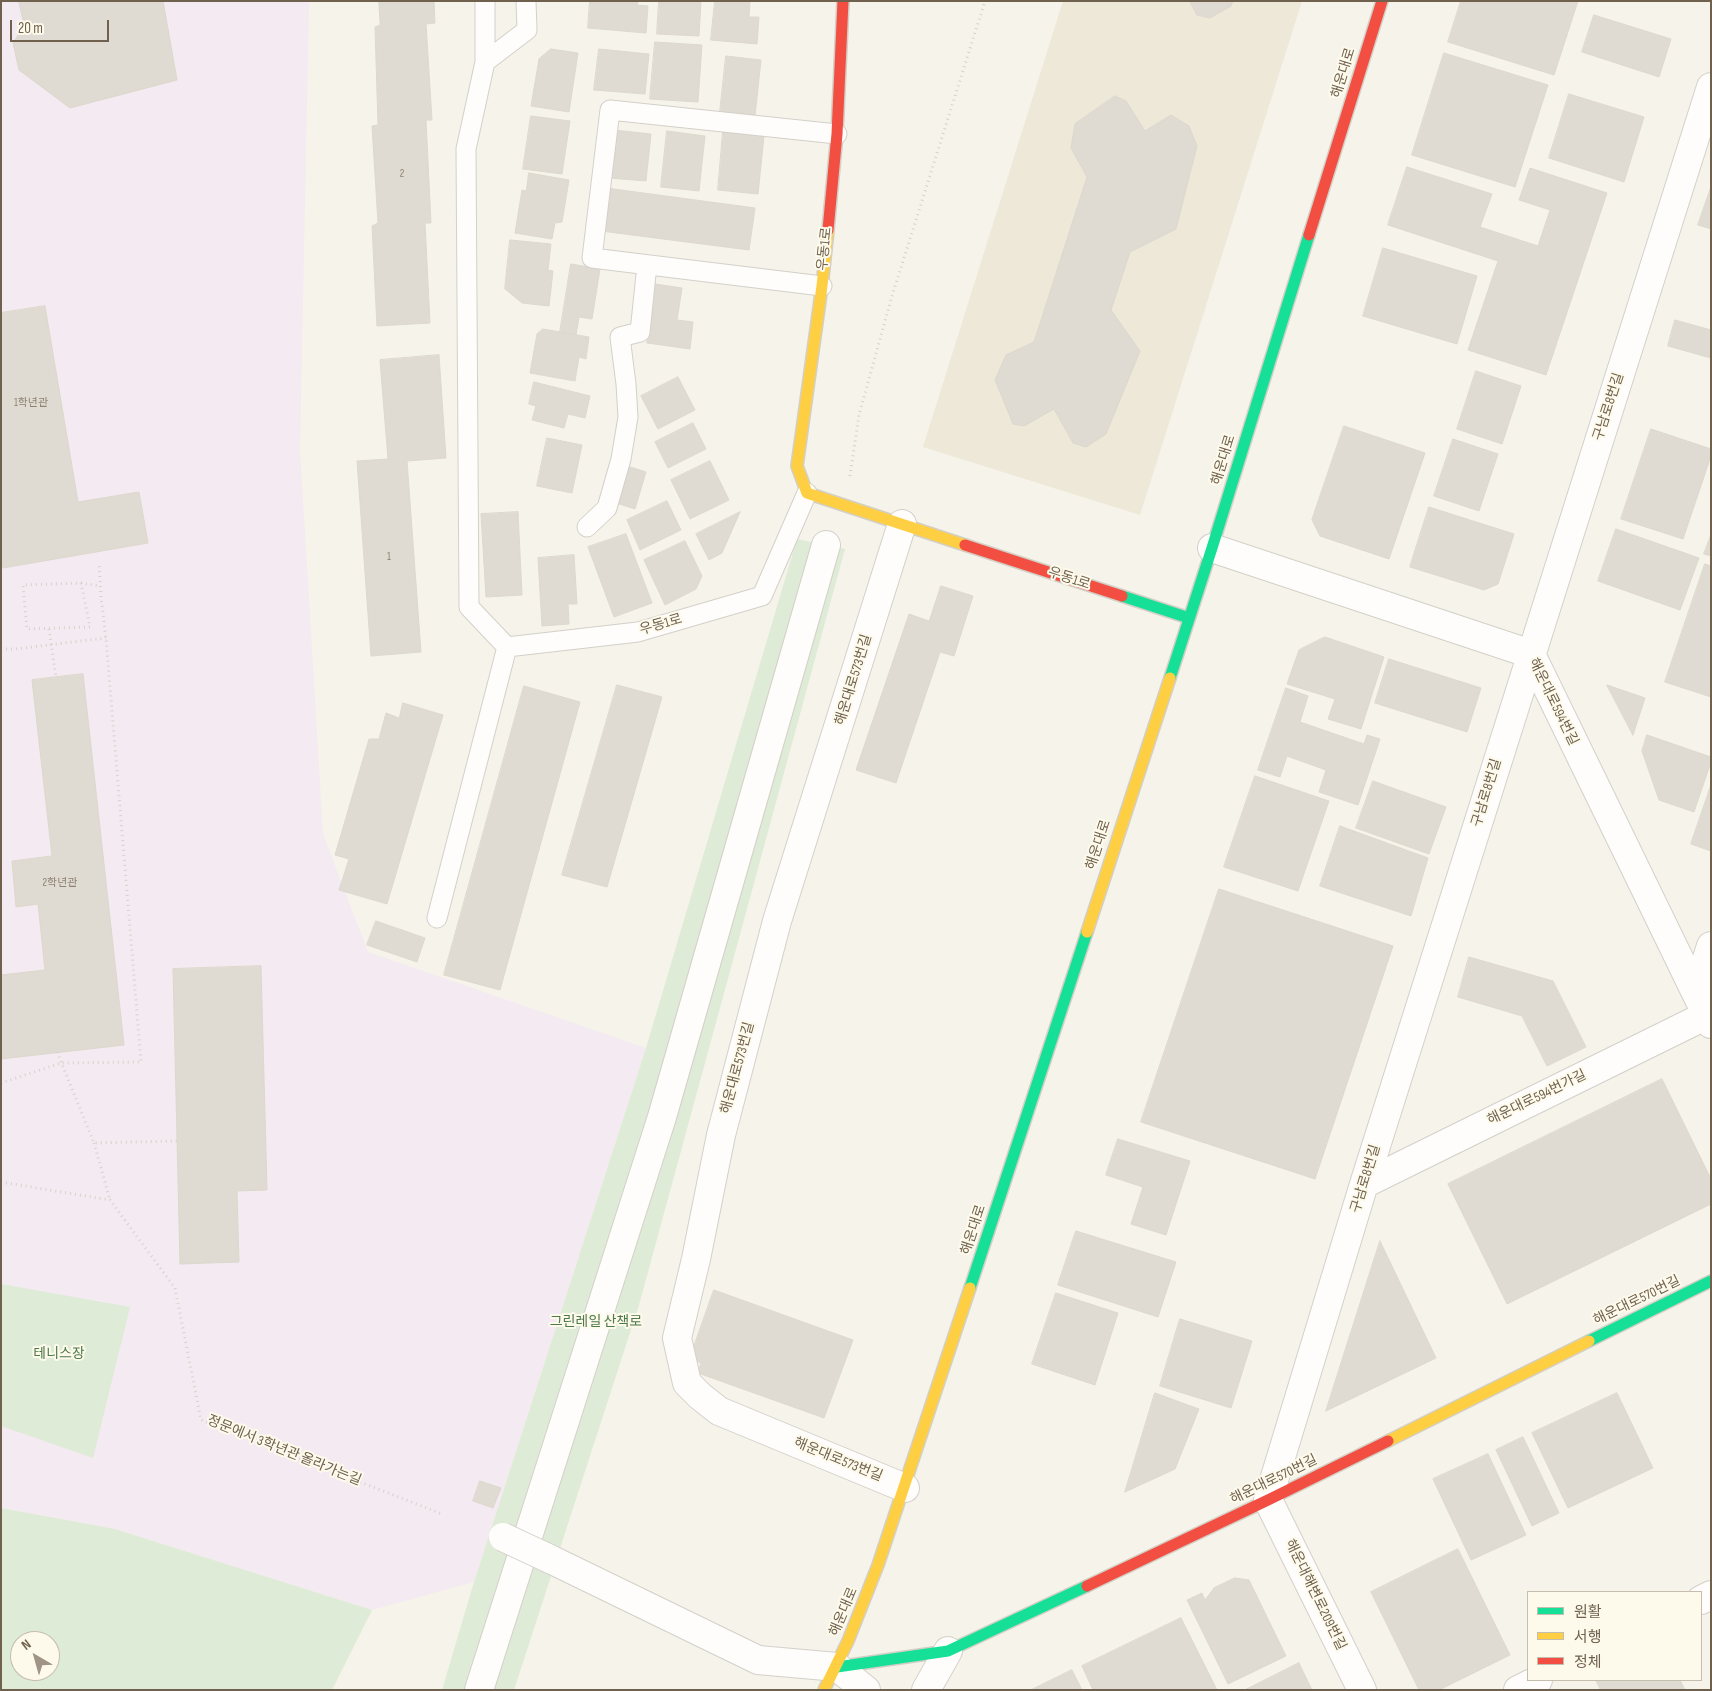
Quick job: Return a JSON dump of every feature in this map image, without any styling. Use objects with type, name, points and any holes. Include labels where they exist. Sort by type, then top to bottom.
[{"type":"street","name":"우동1로","points":[[843,1],[837,134],[822,286],[797,466],[807,493],[1189,618]]},
{"type":"street","name":"해운대로","points":[[831,1678],[878,1569],[905,1488],[1212,548],[1382,1]]},
{"type":"street","name":"구남로8번길","points":[[1268,1500],[1364,1184],[1530,654],[1711,88]]},
{"type":"street","name":"해운대로573번길","points":[[902,524],[777,921],[720,1135],[696,1259],[676,1338],[687,1383],[719,1411],[905,1488]]},
{"type":"street","points":[[479,1690],[662,1117],[826,545]]},
{"type":"street","name":"해운대로594번길","points":[[1212,548],[1530,654],[1706,1011]]},
{"type":"street","points":[[1706,1011],[1711,946]]},
{"type":"street","name":"해운대로594번가길","points":[[1364,1184],[1706,1011]]},
{"type":"street","name":"해운대로570번길","points":[[831,1678],[948,1651],[1268,1500],[1711,1281]]},
{"type":"street","name":"해운대해변로209번길","points":[[1268,1500],[1362,1690]]},
{"type":"street","points":[[503,1537],[758,1660],[831,1678],[866,1690]]},
{"type":"street","points":[[926,1690],[948,1651]]},
{"type":"street","points":[[1518,1690],[1536,1681]]},
{"type":"lane","points":[[437,918],[506,647],[469,607],[466,149],[485,62],[485,1]]},
{"type":"lane","points":[[485,62],[527,30],[526,1]]},
{"type":"lane","points":[[822,286],[592,258],[610,110],[837,134]]},
{"type":"lane","points":[[587,527],[607,508],[621,459],[628,417],[620,337],[640,332],[647,265]]},
{"type":"lane","name":"우동1로","points":[[506,647],[638,632],[762,596],[807,493]]},
{"type":"path","points":[[841,504],[849,478],[859,414],[890,305],[985,1]]},
{"type":"path","points":[[1,1083],[61,1063],[141,1062],[99,563]]},
{"type":"path","points":[[81,583],[90,627],[27,629],[24,586],[81,583],[100,586]]},
{"type":"path","points":[[49,629],[56,677]]},
{"type":"path","points":[[1,649],[106,638]]},
{"type":"path","points":[[1,1182],[110,1200],[94,1143],[57,1052]]},
{"type":"path","points":[[94,1143],[177,1141]]},
{"type":"path","name":"정문에서 3학년관 올라가는길","points":[[110,1200],[175,1288],[201,1420],[442,1514]]},
{"type":"shaded area","points":[[1,1],[309,1],[300,450],[323,834],[368,952],[646,1048],[474,1582],[372,1610],[115,1529],[1,1508]]},
{"type":"shaded area","points":[[1063,1],[1302,1],[1140,515],[923,447]]},
{"type":"green space","name":"그린레일 산책로","points":[[797,539],[845,549],[639,1305],[514,1690],[442,1690],[474,1582],[646,1048]]},
{"type":"green space","name":"테니스장","points":[[1,1284],[130,1307],[93,1458],[1,1426]]},
{"type":"green space","points":[[1,1508],[115,1529],[372,1610],[332,1690],[1,1690]]},
{"type":"building","points":[[19,1],[163,1],[177,80],[70,108],[19,70],[13,43],[24,26]]},
{"type":"building","points":[[379,1],[434,1],[435,23],[426,24],[432,120],[426,120],[431,223],[425,223],[430,323],[377,326],[372,226],[378,223],[372,126],[378,125],[375,27],[380,25]]},
{"type":"building","points":[[590,1],[638,1],[637,5],[648,6],[646,33],[588,28]]},
{"type":"building","points":[[659,1],[701,1],[699,36],[657,34]]},
{"type":"building","points":[[715,1],[750,1],[749,17],[759,17],[757,44],[711,40]]},
{"type":"building","points":[[1190,1],[1233,1],[1231,6],[1210,18],[1197,15]]},
{"type":"building","points":[[1461,1],[1578,1],[1554,75],[1448,42]]},
{"type":"building","points":[[1594,15],[1671,39],[1659,77],[1582,52]]},
{"type":"building","points":[[655,42],[702,45],[698,102],[650,99]]},
{"type":"building","points":[[551,49],[578,53],[569,112],[531,106],[539,59]]},
{"type":"building","points":[[599,49],[649,54],[645,94],[594,90]]},
{"type":"building","points":[[1444,53],[1548,85],[1515,187],[1412,155]]},
{"type":"building","points":[[726,56],[761,60],[755,116],[720,112]]},
{"type":"building","points":[[1569,94],[1644,117],[1624,182],[1549,158]]},
{"type":"building","points":[[1115,96],[1126,101],[1145,131],[1171,115],[1189,126],[1197,146],[1176,229],[1130,252],[1111,310],[1140,351],[1106,434],[1086,447],[1073,443],[1054,409],[1024,426],[1013,424],[995,380],[1006,355],[1034,342],[1087,177],[1071,148],[1075,124]]},
{"type":"building","points":[[531,116],[570,121],[562,174],[523,169]]},
{"type":"building","points":[[614,130],[651,134],[646,181],[609,178]]},
{"type":"building","points":[[667,131],[705,136],[699,191],[661,187]]},
{"type":"building","points":[[723,132],[764,136],[758,194],[718,190]]},
{"type":"building","points":[[1407,167],[1492,194],[1480,227],[1538,246],[1550,210],[1519,200],[1530,168],[1607,193],[1546,375],[1468,350],[1498,261],[1388,225]]},
{"type":"building","points":[[529,173],[569,180],[562,222],[555,223],[552,239],[515,233],[522,190],[526,191]]},
{"type":"building","points":[[1711,187],[1711,229],[1698,225]]},
{"type":"building","points":[[606,188],[755,208],[749,250],[601,231]]},
{"type":"building","points":[[510,240],[551,244],[548,270],[553,271],[549,306],[522,303],[505,289]]},
{"type":"building","points":[[1383,248],[1477,276],[1457,344],[1363,316]]},
{"type":"building","points":[[571,264],[600,269],[592,319],[579,317],[576,335],[560,332]]},
{"type":"building","points":[[655,284],[682,288],[677,320],[693,322],[690,349],[647,343]]},
{"type":"building","points":[[45,306],[78,502],[139,492],[148,543],[3,568],[1,558],[1,313]]},
{"type":"building","points":[[1675,320],[1711,330],[1711,358],[1668,346]]},
{"type":"building","points":[[543,329],[589,337],[586,359],[579,357],[575,381],[530,373],[537,334]]},
{"type":"building","points":[[439,355],[446,458],[407,461],[421,652],[371,656],[357,461],[388,459],[380,360]]},
{"type":"building","points":[[1476,371],[1521,386],[1502,444],[1457,429]]},
{"type":"building","points":[[678,377],[695,410],[658,429],[641,396]]},
{"type":"building","points":[[534,382],[590,396],[585,418],[568,414],[564,428],[532,420],[536,406],[529,404]]},
{"type":"building","points":[[693,423],[706,449],[668,468],[655,442]]},
{"type":"building","points":[[1344,426],[1425,453],[1389,559],[1320,536],[1312,520]]},
{"type":"building","points":[[1651,429],[1711,449],[1711,456],[1683,539],[1621,519]]},
{"type":"building","points":[[547,438],[582,445],[572,493],[537,486]]},
{"type":"building","points":[[1453,439],[1498,454],[1479,511],[1434,496]]},
{"type":"building","points":[[710,461],[729,500],[690,519],[671,480]]},
{"type":"building","points":[[624,465],[646,472],[635,509],[613,502]]},
{"type":"building","points":[[667,501],[681,530],[640,550],[627,520]]},
{"type":"building","points":[[1429,507],[1514,534],[1498,584],[1484,590],[1410,567]]},
{"type":"building","points":[[518,512],[522,595],[486,597],[481,514]]},
{"type":"building","points":[[740,512],[722,553],[709,560],[696,534]]},
{"type":"building","points":[[1616,529],[1699,558],[1680,610],[1598,581]]},
{"type":"building","points":[[626,534],[652,603],[614,617],[588,547]]},
{"type":"building","points":[[1711,535],[1711,556],[1704,554]]},
{"type":"building","points":[[685,541],[702,576],[696,589],[665,605],[644,560]]},
{"type":"building","points":[[574,555],[577,604],[568,604],[569,624],[542,626],[538,558]]},
{"type":"building","points":[[1705,564],[1711,566],[1711,697],[1665,682]]},
{"type":"building","points":[[941,586],[973,596],[954,656],[940,652],[896,783],[856,770],[909,614],[929,621]]},
{"type":"building","points":[[1325,637],[1384,657],[1361,729],[1328,719],[1335,699],[1287,684],[1299,650]]},
{"type":"building","points":[[1389,659],[1481,688],[1467,732],[1375,703]]},
{"type":"building","points":[[83,674],[124,1045],[1,1059],[1,975],[45,970],[38,904],[16,907],[12,861],[52,856],[32,680]]},
{"type":"building","points":[[617,685],[662,697],[607,887],[562,875]]},
{"type":"building","points":[[1607,685],[1645,698],[1633,735]]},
{"type":"building","points":[[524,686],[580,702],[500,990],[444,975]]},
{"type":"building","points":[[1286,688],[1308,696],[1300,722],[1364,744],[1367,735],[1380,739],[1358,805],[1319,792],[1326,770],[1287,756],[1280,777],[1258,770]]},
{"type":"building","points":[[403,703],[443,715],[387,904],[339,890],[349,859],[335,855],[369,739],[379,739],[386,713],[399,718]]},
{"type":"building","points":[[1647,735],[1711,757],[1694,812],[1659,800],[1642,751]]},
{"type":"building","points":[[1255,776],[1329,801],[1298,891],[1224,867]]},
{"type":"building","points":[[1373,781],[1446,807],[1429,854],[1356,828]]},
{"type":"building","points":[[1711,785],[1711,851],[1691,844]]},
{"type":"building","points":[[1340,826],[1428,858],[1411,916],[1320,886]]},
{"type":"building","points":[[1219,889],[1393,946],[1315,1179],[1141,1122]]},
{"type":"building","points":[[376,921],[425,938],[417,962],[367,945]]},
{"type":"building","points":[[1469,957],[1553,981],[1586,1047],[1547,1066],[1522,1016],[1458,997]]},
{"type":"building","points":[[261,966],[267,1190],[237,1191],[239,1262],[180,1264],[173,969]]},
{"type":"building","points":[[1662,1079],[1711,1179],[1711,1204],[1507,1304],[1448,1184]]},
{"type":"building","points":[[1118,1139],[1190,1161],[1166,1235],[1131,1224],[1143,1187],[1106,1175]]},
{"type":"building","points":[[1076,1231],[1176,1262],[1158,1317],[1058,1285]]},
{"type":"building","points":[[1380,1241],[1436,1358],[1326,1411]]},
{"type":"building","points":[[714,1290],[853,1340],[824,1418],[698,1373],[701,1363],[690,1358]]},
{"type":"building","points":[[1056,1293],[1118,1313],[1095,1385],[1032,1364]]},
{"type":"building","points":[[1180,1319],[1252,1341],[1231,1408],[1160,1386]]},
{"type":"building","points":[[1155,1393],[1199,1409],[1175,1469],[1125,1492]]},
{"type":"building","points":[[1617,1393],[1653,1468],[1568,1508],[1532,1433]]},
{"type":"building","points":[[1523,1437],[1559,1513],[1532,1526],[1496,1450]]},
{"type":"building","points":[[1488,1454],[1526,1535],[1471,1560],[1433,1479]]},
{"type":"building","points":[[480,1481],[501,1488],[493,1508],[473,1501]]},
{"type":"building","points":[[1458,1549],[1510,1655],[1439,1690],[1419,1690],[1371,1592]]},
{"type":"building","points":[[1235,1578],[1249,1580],[1286,1656],[1228,1684],[1187,1600],[1202,1593],[1205,1600],[1214,1588]]},
{"type":"building","points":[[1181,1618],[1217,1690],[1093,1690],[1082,1666]]},
{"type":"building","points":[[1299,1663],[1312,1690],[1245,1690]]},
{"type":"building","points":[[1072,1670],[1082,1690],[1031,1690]]},
{"type":"building","points":[[1596,1681],[1680,1681],[1685,1690],[1601,1690]]},
{"type":"traffic: fast","points":[[1170,678],[1309,235]]},
{"type":"traffic: fast","points":[[1122,596],[1189,618]]},
{"type":"traffic: fast","points":[[970,1288],[1087,932]]},
{"type":"traffic: fast","points":[[1589,1341],[1711,1281]]},
{"type":"traffic: fast","points":[[837,1667],[948,1651],[1087,1586]]},
{"type":"traffic: slow","points":[[828,230],[797,466],[807,493],[965,545]]},
{"type":"traffic: slow","points":[[1087,932],[1170,678]]},
{"type":"traffic: slow","points":[[824,1690],[848,1641],[878,1565],[970,1288]]},
{"type":"traffic: slow","points":[[1388,1441],[1589,1341]]},
{"type":"traffic: jam","points":[[828,230],[837,134],[843,1]]},
{"type":"traffic: jam","points":[[1309,235],[1382,1]]},
{"type":"traffic: jam","points":[[965,545],[1122,596]]},
{"type":"traffic: jam","points":[[1087,1586],[1388,1441]]}]
